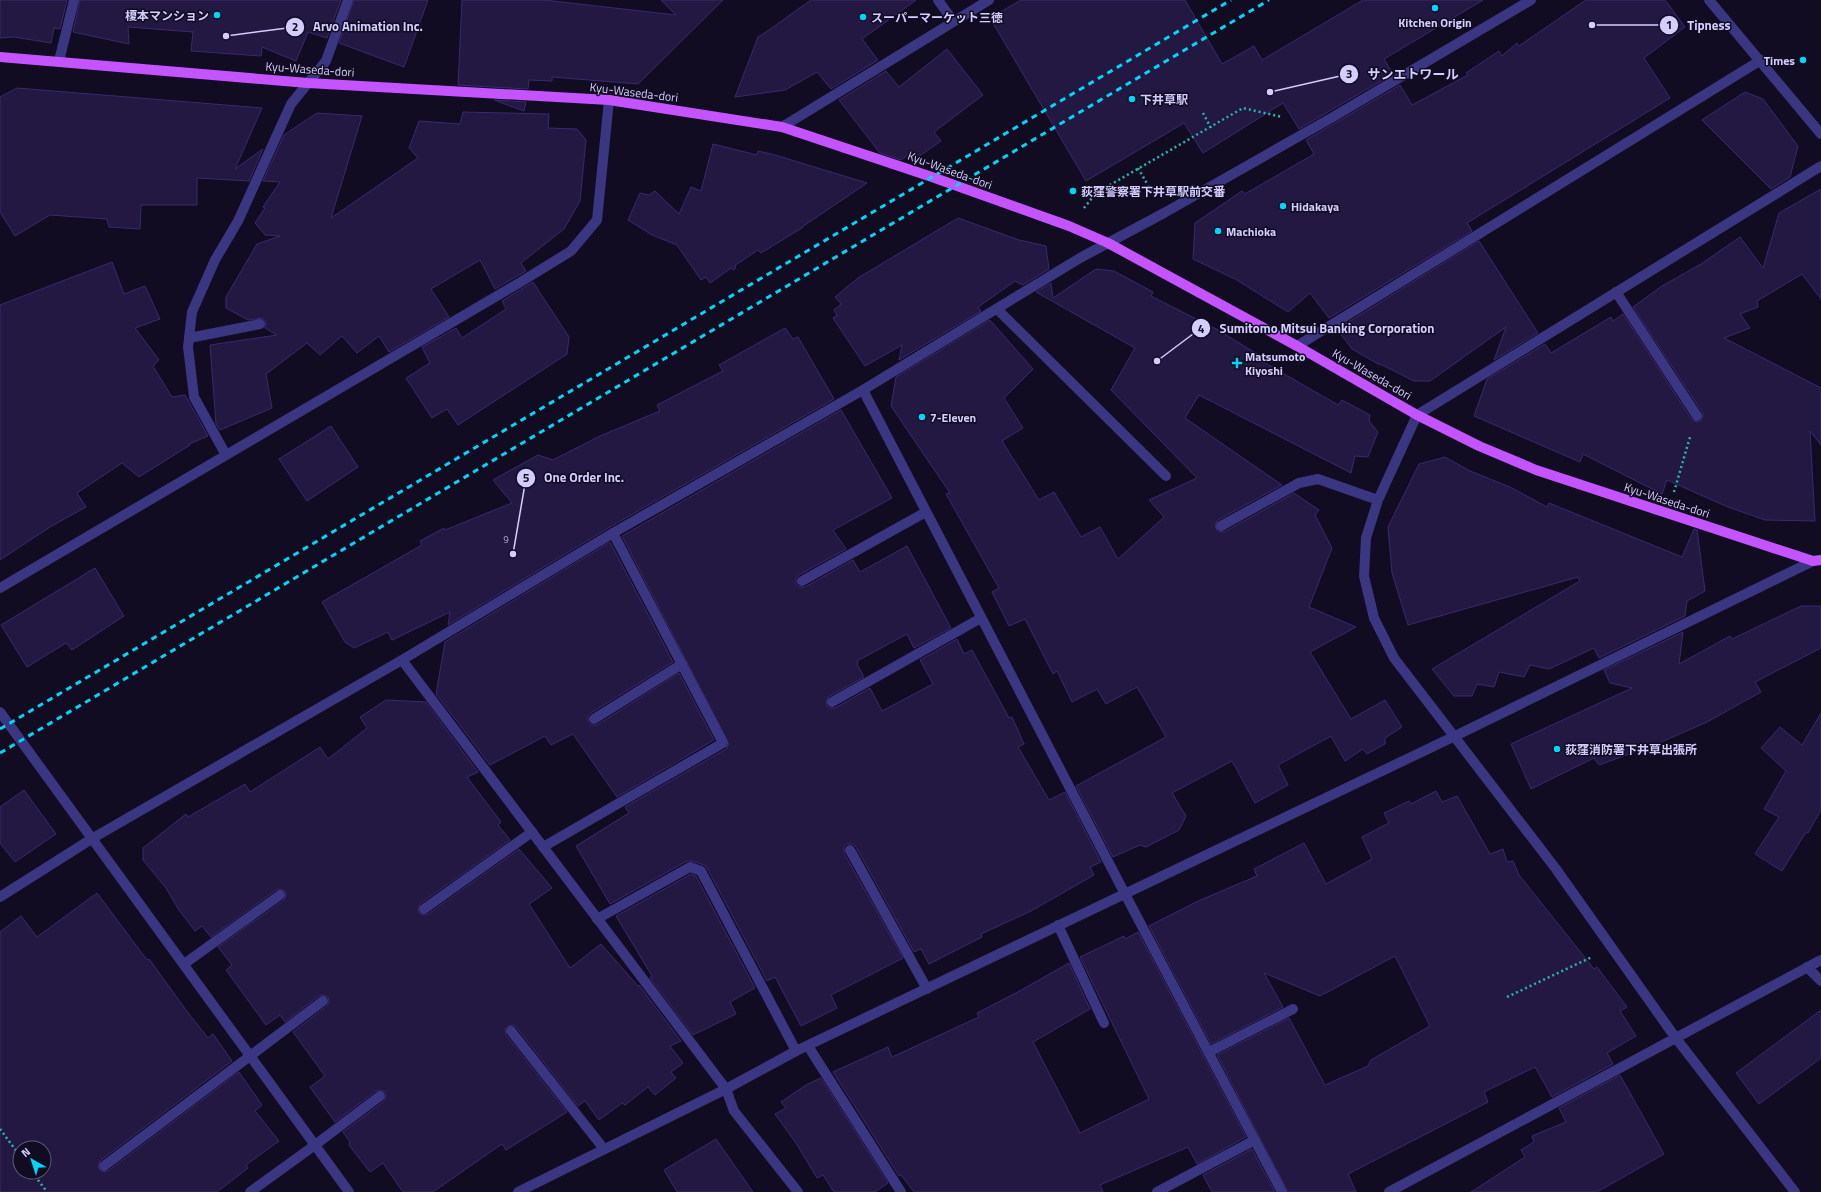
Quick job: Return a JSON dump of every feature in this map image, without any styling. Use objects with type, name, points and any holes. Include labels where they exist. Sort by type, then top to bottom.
[{"type":"main road","name":"Kyu-Waseda-dori","points":[[0,57],[308,83],[609,100],[782,127],[932,177],[1069,226],[1108,243],[1297,346],[1417,415],[1479,446],[1536,470],[1817,561]]},
{"type":"street","points":[[59,61],[74,0]]},
{"type":"street","points":[[226,454],[194,397],[188,347],[192,312],[215,260],[238,221],[291,104],[326,61],[348,0]]},
{"type":"street","points":[[938,0],[953,21]]},
{"type":"street","points":[[782,127],[989,0]]},
{"type":"street","points":[[0,896],[93,838],[402,660],[613,533],[862,390],[1108,243],[1333,117],[1531,0]]},
{"type":"street","points":[[1710,0],[1821,134]]},
{"type":"street","points":[[1297,346],[1760,60]]},
{"type":"street","points":[[0,588],[571,251],[597,220],[609,100]]},
{"type":"street","points":[[1795,1192],[1676,1037],[1556,869],[1453,737],[1394,658],[1374,618],[1364,576],[1366,538],[1378,500],[1417,415],[1821,166]]},
{"type":"street","points":[[1616,292],[1697,416]]},
{"type":"street","points":[[997,309],[1166,476]]},
{"type":"street","points":[[189,338],[260,324]]},
{"type":"street","points":[[862,390],[1282,1192]]},
{"type":"street","points":[[1221,526],[1299,483],[1318,479],[1378,500]]},
{"type":"street","points":[[802,581],[926,512]]},
{"type":"street","points":[[543,848],[723,743],[613,533]]},
{"type":"street","points":[[518,1192],[726,1089],[796,1051],[1817,561]]},
{"type":"street","points":[[832,702],[981,618]]},
{"type":"street","points":[[402,660],[726,1089],[734,1111],[798,1192]]},
{"type":"street","points":[[594,719],[682,664]]},
{"type":"street","points":[[0,712],[349,1192]]},
{"type":"street","points":[[424,909],[532,832]]},
{"type":"street","points":[[850,850],[927,989]]},
{"type":"street","points":[[597,918],[690,867],[701,871],[796,1051]]},
{"type":"street","points":[[184,964],[280,895]]},
{"type":"street","points":[[1058,926],[1104,1023]]},
{"type":"street","points":[[1389,1192],[1821,960]]},
{"type":"street","points":[[1807,967],[1821,981]]},
{"type":"street","points":[[104,1166],[323,1002]]},
{"type":"street","points":[[1208,1052],[1293,1009]]},
{"type":"street","points":[[511,1031],[604,1149]]},
{"type":"street","points":[[808,1046],[900,1192]]},
{"type":"street","points":[[250,1192],[380,1096]]},
{"type":"street","points":[[1157,1192],[1255,1140]]},
{"type":"path","points":[[1080,214],[1096,193],[1244,108],[1282,117]]},
{"type":"path","points":[[1203,113],[1211,128]]},
{"type":"path","points":[[1138,168],[1154,196]]},
{"type":"path","points":[[1668,514],[1697,416]]},
{"type":"path","points":[[1507,997],[1612,948]]},
{"type":"path","points":[[0,1129],[12,1145]]},
{"type":"path","points":[[38,1180],[47,1192]]},
{"type":"building","points":[[0,0],[67,0],[60,29],[54,28],[51,43],[14,37],[0,38]]},
{"type":"building","points":[[80,0],[341,0],[327,38],[308,32],[296,61],[262,47],[261,56],[191,51],[193,32],[128,27],[129,44],[73,32]]},
{"type":"building","points":[[354,0],[428,0],[404,67],[339,43]]},
{"type":"building","points":[[462,0],[544,0],[676,15],[661,0],[723,0],[638,84],[552,77],[552,81],[529,80],[528,89],[458,85]]},
{"type":"building","points":[[811,0],[916,0],[862,39],[878,60],[831,89],[817,72],[785,90],[735,97],[758,37]]},
{"type":"building","points":[[1021,0],[1185,0],[1222,64],[1254,46],[1262,60],[1363,0],[1483,0],[1384,59],[1393,74],[1299,129],[1283,103],[1203,153],[1184,123],[1086,181],[990,18]]},
{"type":"building","points":[[1586,0],[1665,0],[1685,27],[1644,58],[1670,98],[1467,223],[1472,231],[1329,318],[1310,293],[1288,312],[1235,279],[1193,259],[1195,223],[1242,191],[1245,194],[1314,154],[1306,140],[1400,85],[1412,105],[1468,75],[1466,73],[1499,51],[1502,56],[1517,43],[1519,46]]},
{"type":"building","points":[[947,49],[983,95],[934,132],[941,141],[918,157],[908,155],[901,160],[880,153],[839,100],[886,71],[899,87]]},
{"type":"building","points":[[17,88],[262,108],[235,169],[263,149],[249,181],[197,178],[197,205],[141,205],[140,229],[109,227],[107,219],[50,215],[15,236],[0,212],[0,97]]},
{"type":"building","points":[[1745,92],[1763,99],[1798,146],[1790,177],[1771,189],[1702,120]]},
{"type":"building","points":[[494,100],[526,102],[524,111]]},
{"type":"building","points":[[463,112],[549,114],[548,128],[577,129],[586,140],[580,201],[564,229],[521,263],[526,271],[495,289],[480,260],[431,289],[449,317],[389,352],[379,336],[357,353],[342,336],[320,355],[307,343],[266,374],[272,408],[220,430],[216,424],[210,345],[277,335],[265,328],[266,322],[262,318],[248,320],[226,308],[226,297],[257,244],[280,236],[265,235],[255,223],[265,208],[263,207],[280,182],[263,181],[284,135],[317,113],[362,116],[331,218],[418,158],[409,148],[419,121],[460,124]]},
{"type":"building","points":[[713,144],[757,155],[758,151],[775,155],[867,183],[802,228],[761,253],[758,250],[734,266],[736,267],[734,270],[731,268],[710,283],[706,277],[701,280],[677,245],[652,235],[628,220],[640,193],[649,195],[655,191],[679,214],[691,187],[701,191]]},
{"type":"building","points":[[1821,189],[1821,299],[1802,274],[1757,301],[1758,307],[1740,314],[1750,328],[1724,338],[1821,388],[1821,445],[1810,431],[1815,521],[1765,520],[1728,507],[1667,480],[1662,494],[1583,454],[1580,462],[1474,416],[1487,379],[1545,344],[1551,353],[1611,317],[1613,321],[1623,314],[1692,420],[1697,422],[1701,421],[1703,416],[1702,412],[1633,307],[1662,286],[1701,264],[1740,237],[1763,268],[1779,213]]},
{"type":"building","points":[[958,218],[1019,240],[1046,246],[1049,269],[1023,285],[1015,281],[978,307],[981,311],[899,360],[902,345],[865,366],[833,318],[837,316],[834,310],[841,304],[835,297],[858,278]]},
{"type":"building","points":[[1479,241],[1538,333],[1494,360],[1506,327],[1430,381],[1414,381],[1380,365],[1352,349],[1337,329]]},
{"type":"building","points":[[112,262],[124,294],[145,286],[160,319],[135,328],[159,360],[153,366],[172,397],[185,395],[208,436],[189,444],[190,445],[139,477],[122,463],[77,493],[86,507],[50,527],[0,560],[0,305]]},
{"type":"building","points":[[1096,269],[1114,271],[1153,292],[1151,296],[1218,330],[1262,357],[1260,360],[1338,405],[1342,400],[1370,415],[1369,421],[1378,432],[1368,457],[1355,456],[1351,473],[1199,395],[1185,418],[1282,485],[1218,520],[1215,525],[1217,531],[1224,532],[1294,493],[1319,510],[1315,515],[1332,548],[1309,607],[1356,627],[1310,652],[1351,719],[1385,700],[1402,727],[1385,738],[1385,744],[1367,754],[1363,749],[1345,761],[1331,736],[1278,765],[1288,785],[1255,803],[1232,761],[1172,793],[1186,816],[1179,830],[1146,847],[1140,845],[1113,857],[1076,786],[1166,737],[1137,687],[1106,704],[1097,689],[1072,702],[1057,671],[1053,674],[1025,619],[1009,626],[992,592],[999,588],[946,494],[950,493],[891,406],[896,377],[990,320],[1033,369],[1004,398],[1023,428],[1002,441],[1039,500],[1054,492],[1081,537],[1100,527],[1118,559],[1164,517],[1149,500],[1197,478],[1111,390],[1135,348],[1036,292],[1051,283],[1053,298]]},
{"type":"building","points":[[533,282],[569,337],[567,354],[458,425],[447,409],[432,418],[406,378],[430,363],[422,347],[456,328],[462,338],[506,309],[502,301]]},
{"type":"building","points":[[785,328],[793,339],[798,337],[834,399],[610,527],[448,625],[450,612],[392,640],[388,632],[354,648],[345,642],[322,602],[422,545],[420,541],[444,528],[445,530],[512,503],[493,480],[538,455],[553,460],[600,436],[660,411],[657,405],[723,371],[719,365]]},
{"type":"building","points":[[841,410],[892,498],[833,530],[846,549],[799,575],[796,578],[796,584],[799,587],[805,587],[853,560],[860,572],[907,546],[951,628],[914,648],[907,634],[857,661],[857,664],[864,677],[828,697],[826,702],[827,706],[829,708],[835,708],[870,688],[882,711],[933,684],[920,660],[957,639],[964,654],[972,650],[1009,718],[1012,717],[1024,744],[1018,747],[1049,800],[1065,792],[1101,862],[1090,867],[1094,875],[1031,911],[981,934],[982,937],[929,964],[921,949],[914,952],[856,847],[853,844],[847,844],[844,847],[844,853],[903,958],[831,995],[837,1008],[801,1026],[775,977],[767,981],[707,868],[704,865],[687,861],[610,904],[576,846],[629,813],[625,807],[726,749],[729,744],[622,536]]},
{"type":"building","points":[[331,426],[358,467],[307,501],[279,459]]},
{"type":"building","points":[[1445,457],[1470,471],[1510,487],[1547,507],[1549,503],[1682,557],[1694,529],[1697,530],[1705,591],[1687,601],[1685,616],[1599,658],[1594,648],[1549,669],[1530,665],[1524,677],[1499,672],[1494,687],[1477,684],[1472,696],[1454,696],[1432,669],[1580,581],[1578,577],[1408,625],[1392,573],[1388,527],[1419,464]]},
{"type":"building","points":[[610,542],[673,662],[591,713],[588,716],[588,722],[591,725],[597,725],[679,673],[714,740],[617,797],[573,734],[551,745],[545,736],[490,765],[436,694],[445,642]]},
{"type":"building","points":[[95,568],[124,616],[72,650],[66,643],[27,667],[1,625]]},
{"type":"building","points":[[1801,606],[1821,606],[1821,648],[1755,682],[1761,692],[1707,722],[1659,743],[1599,765],[1594,758],[1531,789],[1511,744],[1632,688],[1610,683],[1604,670],[1683,632],[1679,664],[1730,636],[1732,639]]},
{"type":"building","points":[[386,700],[426,702],[478,772],[467,777],[501,822],[498,825],[510,840],[420,904],[418,909],[419,913],[424,915],[428,914],[519,849],[552,888],[529,904],[570,968],[601,944],[638,986],[639,985],[681,1041],[670,1046],[683,1063],[671,1072],[676,1078],[655,1095],[648,1087],[625,1105],[622,1103],[599,1120],[585,1101],[578,1106],[516,1027],[513,1025],[507,1026],[505,1029],[506,1035],[567,1112],[506,1150],[502,1144],[433,1192],[403,1192],[383,1163],[370,1172],[349,1145],[350,1142],[343,1132],[384,1101],[386,1096],[385,1092],[380,1090],[376,1091],[335,1122],[310,1087],[325,1076],[293,1032],[327,1006],[329,1001],[328,997],[323,995],[319,996],[285,1022],[280,1015],[266,1025],[226,970],[232,965],[218,947],[284,900],[286,895],[285,891],[280,889],[276,890],[211,937],[202,926],[195,931],[179,910],[166,888],[143,860],[143,848],[186,814],[188,817],[245,784],[250,792],[320,747],[328,759],[367,728],[360,717]]},
{"type":"building","points":[[1821,713],[1821,810],[1808,833],[1806,832],[1782,871],[1755,854],[1779,817],[1764,809],[1786,771],[1761,748],[1780,727],[1802,745]]},
{"type":"building","points":[[24,790],[56,834],[15,862],[0,843],[0,807]]},
{"type":"building","points":[[1436,791],[1442,802],[1457,796],[1490,854],[1503,849],[1507,862],[1513,861],[1519,875],[1594,969],[1597,967],[1627,1007],[1620,1011],[1636,1036],[1607,1053],[1613,1064],[1552,1097],[1535,1067],[1484,1092],[1488,1102],[1348,1174],[1356,1192],[1288,1192],[1217,1055],[1289,1018],[1325,1085],[1368,1066],[1371,1060],[1430,1026],[1395,956],[1320,996],[1264,973],[1283,1007],[1211,1044],[1149,926],[1196,902],[1257,876],[1254,869],[1304,843],[1326,884],[1372,859],[1362,837],[1389,823],[1384,813],[1409,801],[1411,804]]},
{"type":"building","points":[[691,874],[696,876],[755,988],[730,1002],[736,1014],[693,1035],[650,978],[652,976],[616,916]]},
{"type":"building","points":[[97,893],[208,1038],[213,1034],[232,1061],[100,1161],[98,1167],[102,1172],[108,1171],[239,1072],[262,1105],[255,1111],[279,1141],[246,1165],[248,1168],[217,1192],[0,1192],[0,932],[21,916],[37,937]]},
{"type":"building","points":[[1138,932],[1246,1137],[1197,1164],[1188,1147],[1100,1185],[1103,1192],[914,1192],[901,1175],[899,1176],[833,1072],[888,1047],[892,1057],[979,1017],[977,1013],[1069,963],[1090,1009],[1033,1042],[1080,1133],[1149,1099],[1080,957],[1124,936],[1125,939]]},
{"type":"building","points":[[1821,1010],[1821,1058],[1759,1104],[1736,1073]]},
{"type":"building","points":[[1620,1075],[1664,1154],[1597,1192],[1471,1192],[1525,1157],[1521,1150],[1534,1142],[1532,1136],[1566,1122],[1559,1108]]},
{"type":"building","points":[[821,1078],[888,1183],[875,1192],[834,1192],[823,1175],[817,1178],[796,1143],[775,1114],[786,1108],[781,1102],[806,1085]]},
{"type":"building","points":[[716,1139],[753,1192],[677,1192],[664,1170]]},
{"type":"building","points":[[1252,1149],[1275,1192],[1212,1192],[1203,1175]]},
{"type":"railway","points":[[0,729],[1231,0]]},
{"type":"railway","points":[[0,753],[1269,0]]},
{"type":"place","name":"Kitchen Origin","points":[[1435,8]]},
{"type":"place","name":"榎本マンション","points":[[217,15]]},
{"type":"place","name":"スーパーマーケット三徳","points":[[863,17]]},
{"type":"place","name":"Tipness","points":[[1592,25]]},
{"type":"place","name":"Arvo Animation Inc.","points":[[226,36]]},
{"type":"place","name":"Times","points":[[1803,60]]},
{"type":"place","name":"サンエトワール","points":[[1270,92]]},
{"type":"place","name":"下井草駅","points":[[1132,99]]},
{"type":"place","name":"荻窪警察署下井草駅前交番","points":[[1073,191]]},
{"type":"place","name":"Hidakaya","points":[[1283,206]]},
{"type":"place","name":"Machioka","points":[[1218,231]]},
{"type":"place","name":"Sumitomo Mitsui Banking Corporation","points":[[1157,361]]},
{"type":"place","name":"Matsumoto Kiyoshi","points":[[1237,363]]},
{"type":"place","name":"7-Eleven","points":[[922,417]]},
{"type":"place","name":"One Order Inc.","points":[[513,554]]},
{"type":"place","name":"荻窪消防署下井草出張所","points":[[1557,749]]}]
